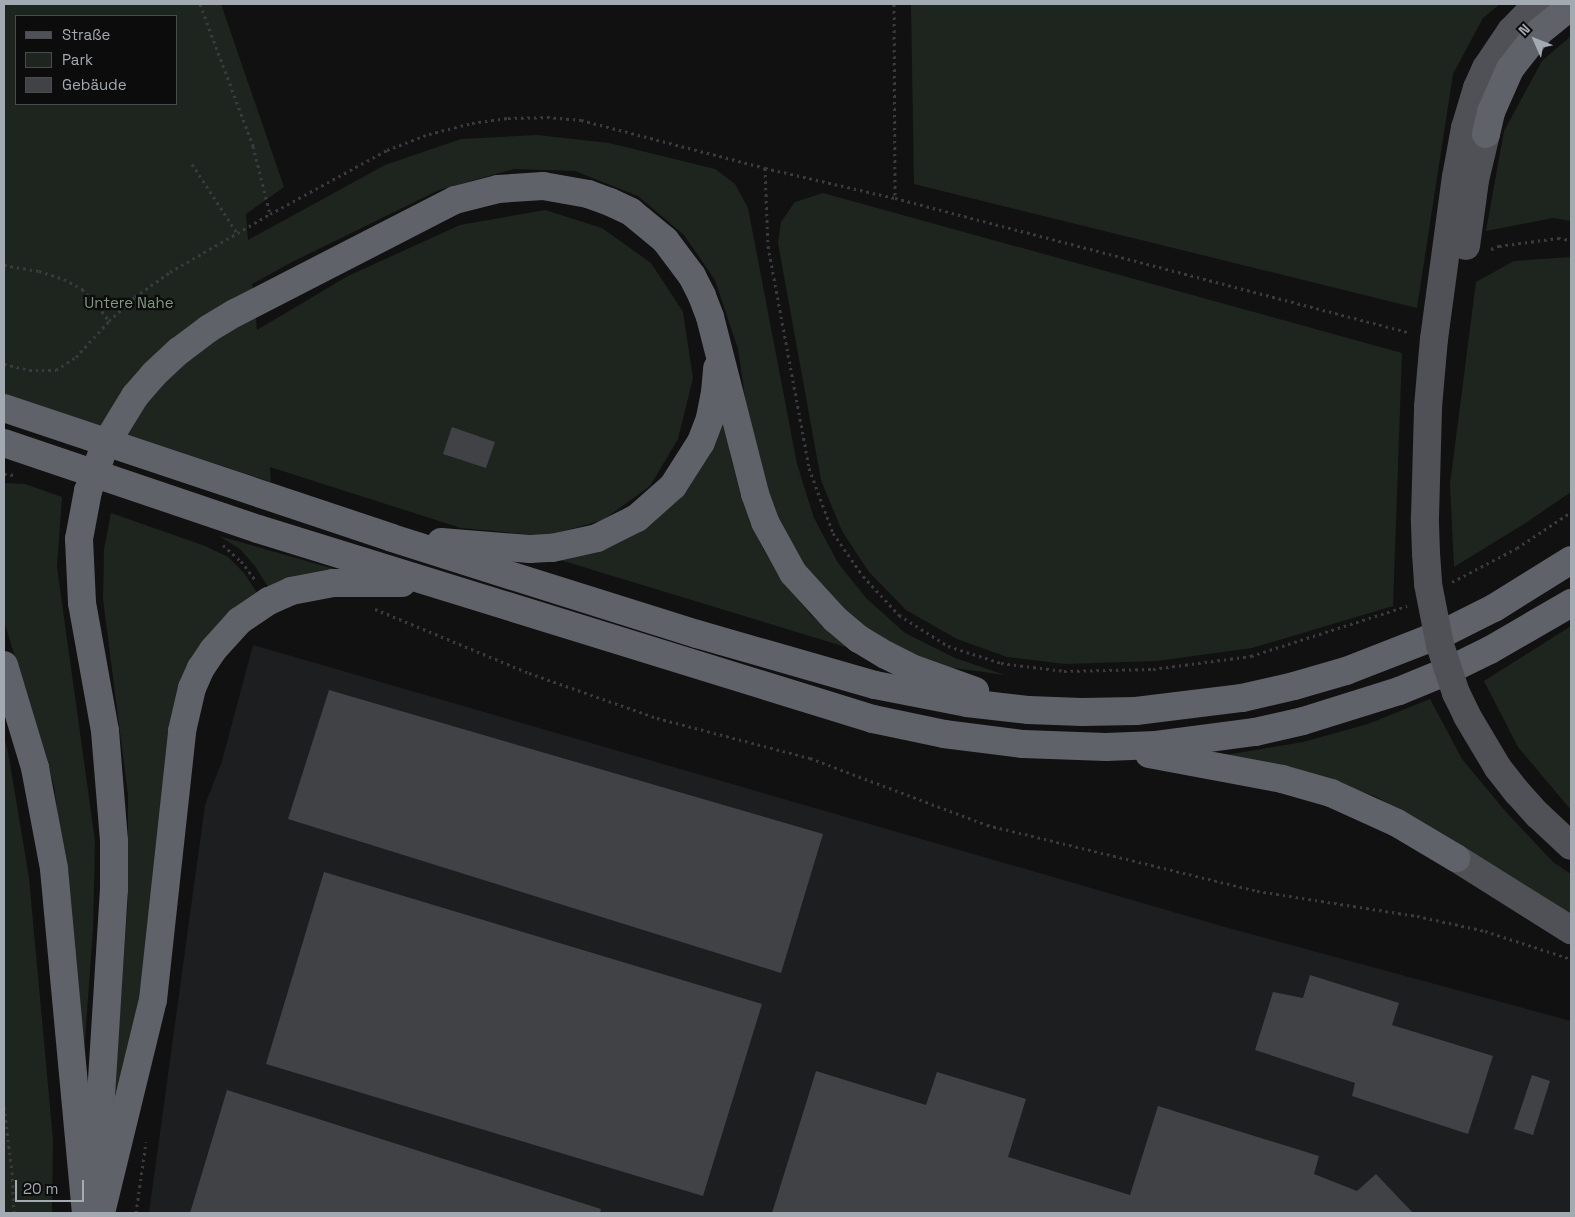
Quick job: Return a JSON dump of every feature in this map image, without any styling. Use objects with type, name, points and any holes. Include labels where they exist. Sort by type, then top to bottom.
[{"type":"highway","points":[[1486,134],[1491,112],[1510,69],[1539,32],[1571,6]]},
{"type":"highway","points":[[94,1213],[113,899],[114,841],[104,731],[82,603],[79,539],[88,491],[105,445],[135,396],[154,374],[179,351],[208,329],[435,210],[476,193],[520,186],[543,186],[581,192],[631,212],[665,240],[680,257],[692,276],[710,317],[755,494],[765,522],[793,573],[835,619],[886,655],[914,669],[1028,710]]},
{"type":"highway","points":[[392,538],[530,549],[552,548],[597,538],[637,518],[673,486],[701,442],[710,418],[717,368],[710,317]]},
{"type":"highway","points":[[4,408],[392,538],[697,634],[875,685],[967,703],[1028,710],[1082,712],[1180,706],[1242,698],[1303,684],[1397,653],[1446,632],[1494,608],[1571,560]]},
{"type":"highway","points":[[4,443],[258,529],[873,718],[944,734],[1024,744],[1106,747],[1166,744],[1254,732],[1352,707],[1445,672],[1498,646],[1571,603]]},
{"type":"highway","points":[[101,1213],[152,1000],[186,710],[192,688],[213,650],[239,621],[270,601],[291,591],[333,583],[429,583]]},
{"type":"highway","points":[[4,665],[35,768],[54,869],[86,1213]]},
{"type":"highway","points":[[1106,747],[1264,775],[1331,793],[1398,822],[1456,858]]},
{"type":"main road","points":[[1538,4],[1510,31],[1497,50],[1477,88],[1470,108],[1456,177],[1434,339],[1428,407],[1426,553],[1428,584],[1440,645],[1456,693],[1467,716],[1498,768],[1517,792],[1571,846]]},
{"type":"main road","points":[[1426,484],[1464,260],[1475,180],[1486,134]]},
{"type":"main road","points":[[1456,858],[1571,930]]},
{"type":"path","points":[[200,4],[253,146],[270,214]]},
{"type":"path","points":[[894,4],[895,198]]},
{"type":"path","points":[[4,364],[29,370],[56,370],[76,357],[109,321],[136,297],[170,272],[270,214],[387,150],[429,134],[472,123],[508,118],[581,120],[765,168],[895,198],[1434,339]]},
{"type":"path","points":[[192,164],[237,233]]},
{"type":"path","points":[[765,168],[768,246],[809,468],[833,533],[863,576],[899,615],[948,646],[1001,663],[1064,671],[1134,670],[1251,656],[1409,605]]},
{"type":"path","points":[[1464,260],[1499,246],[1558,238],[1571,240]]},
{"type":"path","points":[[4,265],[39,271],[64,279],[82,289],[109,321]]},
{"type":"path","points":[[4,474],[25,476]]},
{"type":"path","points":[[1450,583],[1517,548],[1571,512]]},
{"type":"path","points":[[214,542],[223,546],[241,561],[270,601]]},
{"type":"path","points":[[367,606],[529,672],[657,718],[810,758],[987,825],[1257,891],[1417,916],[1485,930],[1571,959]]},
{"type":"path","points":[[4,1107],[14,1213]]},
{"type":"shaded area","points":[[253,645],[1225,927],[1571,1021],[1571,1213],[149,1213],[205,805],[222,761]]},
{"type":"green space","name":"Untere Nahe","points":[[4,4],[221,4],[284,187],[246,214],[248,240],[385,165],[461,139],[537,135],[609,143],[715,169],[735,184],[748,208],[797,464],[814,518],[838,563],[866,598],[905,633],[955,658],[1005,675],[947,667],[890,644],[832,603],[793,552],[766,493],[748,417],[738,349],[715,280],[684,235],[638,196],[575,171],[514,169],[439,190],[290,263],[252,284],[257,330],[348,276],[460,225],[545,210],[602,228],[651,263],[683,312],[693,378],[678,439],[650,486],[603,520],[546,536],[461,528],[270,467],[271,482],[4,394]]},
{"type":"green space","points":[[911,4],[1500,4],[1483,18],[1453,74],[1417,308],[914,184]]},
{"type":"green space","points":[[1571,36],[1571,221],[1553,218],[1486,231],[1504,131],[1542,61]]},
{"type":"green space","points":[[823,193],[1402,353],[1393,606],[1252,648],[1157,661],[1065,664],[1007,657],[957,639],[906,610],[869,572],[842,531],[821,480],[778,243],[781,222],[795,202]]},
{"type":"green space","points":[[1571,257],[1571,492],[1524,524],[1454,567],[1450,484],[1476,282],[1514,261]]},
{"type":"green space","points":[[725,407],[730,454],[743,503],[761,545],[783,582],[812,616],[849,648],[557,559],[598,551]]},
{"type":"green space","points":[[4,483],[25,484],[62,497],[57,567],[95,841],[93,929],[82,1082],[69,899],[54,786],[4,621]]},
{"type":"green space","points":[[111,513],[205,546],[228,557],[244,573],[257,593],[208,637],[140,1003],[112,1117],[128,899],[128,795],[103,599],[104,549]]},
{"type":"green space","points":[[219,536],[345,572],[268,587],[255,566],[240,549]]},
{"type":"green space","points":[[1571,626],[1571,810],[1518,747],[1484,681]]},
{"type":"green space","points":[[1430,699],[1462,759],[1506,812],[1553,862],[1571,874],[1571,914],[1377,797],[1315,775],[1225,755],[1303,742],[1368,724]]},
{"type":"green space","points":[[4,737],[29,878],[53,1140],[52,1213],[4,1213]]},
{"type":"building","points":[[452,427],[495,442],[486,468],[443,454]]},
{"type":"building","points":[[329,690],[823,834],[781,973],[288,819]]},
{"type":"building","points":[[324,872],[762,1004],[703,1196],[266,1064]]},
{"type":"building","points":[[1310,975],[1399,1003],[1392,1025],[1493,1056],[1468,1134],[1352,1096],[1355,1083],[1255,1050],[1273,992],[1303,998]]},
{"type":"building","points":[[816,1071],[926,1105],[937,1072],[1026,1099],[1008,1157],[1130,1195],[1158,1106],[1319,1156],[1314,1174],[1357,1191],[1376,1174],[1413,1213],[772,1213]]},
{"type":"building","points":[[1532,1075],[1550,1081],[1533,1135],[1514,1129]]},
{"type":"building","points":[[227,1090],[601,1209],[600,1213],[190,1213]]}]
